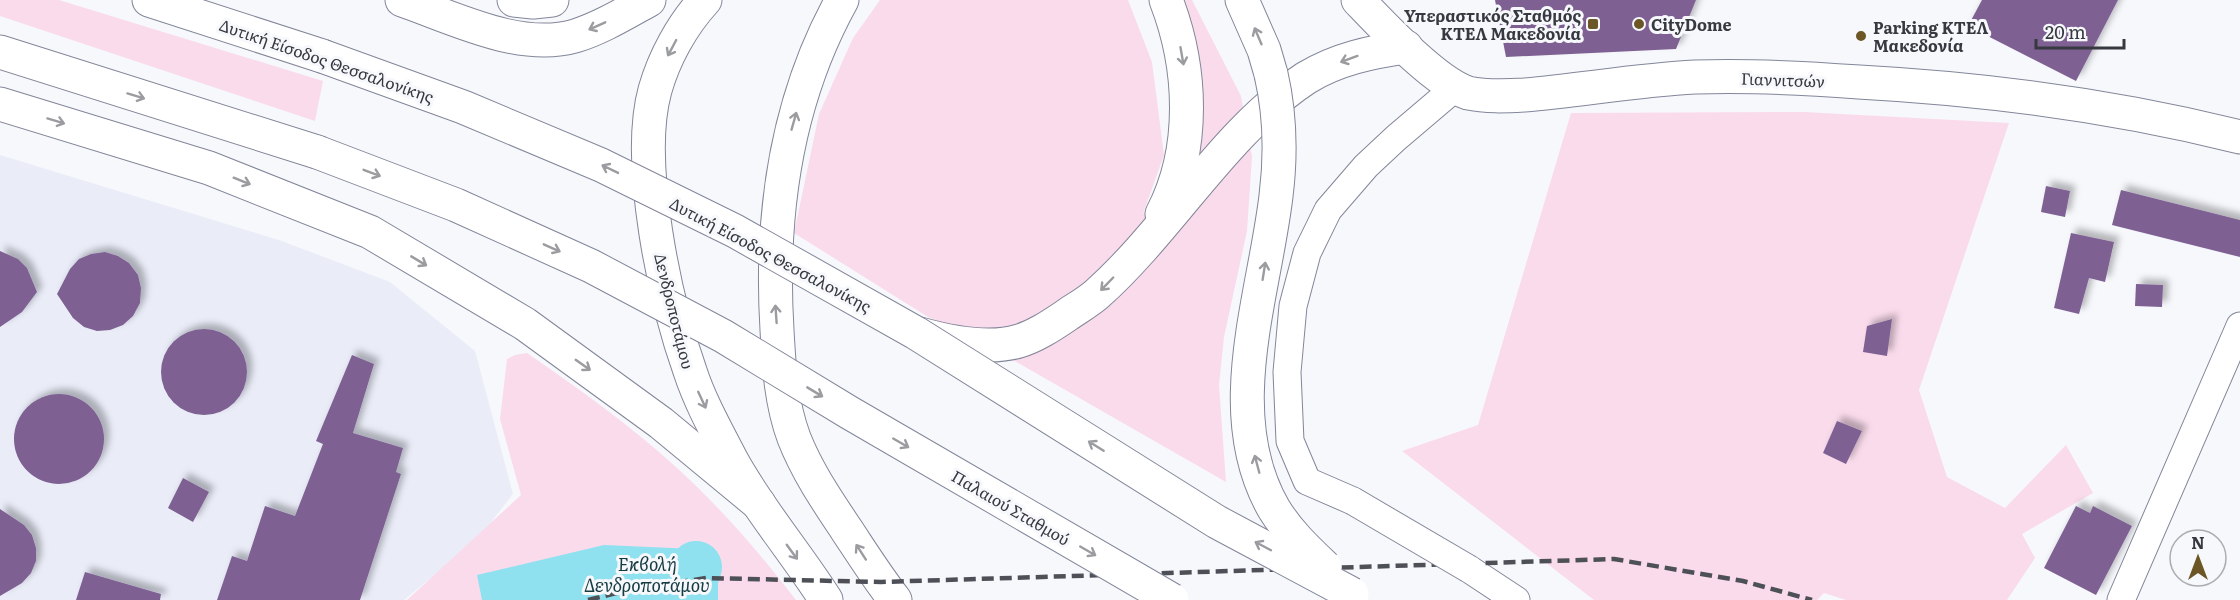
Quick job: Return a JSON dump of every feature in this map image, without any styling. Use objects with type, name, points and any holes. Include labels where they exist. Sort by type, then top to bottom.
[{"type":"main road","name":"Δυτική Είσοδος Θεσσαλονίκης","points":[[150,0],[322,56],[464,107],[601,165],[735,231],[916,333],[1217,522],[1358,597]]},
{"type":"main road","points":[[402,0],[499,34],[526,40],[550,40],[585,32],[649,0]]},
{"type":"main road","points":[[514,0],[533,2],[552,0]]},
{"type":"main road","name":"Δενδροποτάμου","points":[[705,0],[685,26],[669,54],[654,90],[649,146],[653,204],[662,264],[690,373],[732,461],[826,600]]},
{"type":"main road","points":[[842,0],[820,45],[804,87],[784,166],[776,242],[775,303],[782,396],[794,436],[813,478],[894,600]]},
{"type":"main road","points":[[1148,242],[1171,193],[1181,162],[1186,125],[1187,105],[1183,64],[1176,29],[1166,0]]},
{"type":"main road","points":[[1242,0],[1264,50],[1271,74],[1278,117],[1278,165],[1274,213],[1249,368],[1249,429],[1258,472],[1274,509],[1293,537],[1358,597]]},
{"type":"main road","name":"Γιαννιτσών","points":[[1358,0],[1406,47],[1456,87],[1469,93],[1502,96],[1696,77],[1871,82],[1970,91],[2133,113],[2240,137]]},
{"type":"main road","points":[[916,333],[951,343],[986,344],[1018,341],[1048,327],[1096,295],[1148,242],[1234,143],[1282,96],[1308,77],[1343,61],[1376,51],[1406,47]]},
{"type":"main road","name":"Παλαιού Σταθμού","points":[[0,52],[317,152],[456,205],[591,266],[723,336],[850,413],[1172,600]]},
{"type":"main road","points":[[0,104],[209,168],[370,232],[525,324],[661,423],[759,504]]},
{"type":"street","points":[[1456,87],[1366,166],[1328,210],[1307,253],[1293,306],[1287,372],[1290,441],[1307,481],[1353,501],[1469,569],[1516,600]]},
{"type":"street","points":[[2121,600],[2167,499],[2240,326]]},
{"type":"shaded area","points":[[0,0],[59,0],[323,81],[315,121],[0,16]]},
{"type":"shaded area","points":[[880,0],[1128,0],[1152,62],[1164,155],[1143,214],[1201,164],[1193,56],[1177,0],[1192,0],[1241,96],[1252,157],[1247,231],[1224,337],[1219,385],[1226,482],[964,332],[928,317],[794,233],[819,114],[853,38]]},
{"type":"shaded area","points":[[1804,112],[2009,123],[1919,390],[1947,477],[2005,508],[2066,445],[2093,493],[2022,534],[2035,558],[2007,600],[1846,600],[1824,593],[1817,600],[1594,600],[1402,451],[1478,425],[1571,113]]},
{"type":"shaded area","points":[[0,155],[279,240],[390,282],[475,351],[513,494],[478,539],[404,600],[0,600]]},
{"type":"shaded area","points":[[527,353],[603,407],[676,467],[739,531],[796,600],[407,600],[521,495],[500,419],[507,359]]},
{"type":"water","name":"Εκβολή Δενδροποτάμου","points":[[604,545],[695,549],[692,600],[482,600],[477,575]]},
{"type":"building","name":"Υπεραστικός Σταθμός ΚΤΕΛ Μακεδονία","points":[[1495,0],[1696,0],[1676,49],[1506,57]]},
{"type":"building","points":[[1982,0],[2118,0],[2076,81],[1968,26]]},
{"type":"building","points":[[2046,186],[2070,191],[2065,217],[2041,212]]},
{"type":"building","points":[[2121,190],[2240,220],[2240,257],[2112,225]]},
{"type":"building","points":[[2071,233],[2114,242],[2105,282],[2089,278],[2079,314],[2054,308]]},
{"type":"building","points":[[0,251],[18,259],[27,268],[37,292],[22,312],[0,327]]},
{"type":"building","points":[[105,252],[129,263],[138,275],[141,288],[140,303],[133,316],[123,325],[110,330],[97,331],[84,327],[73,318],[57,294],[70,269],[79,259]]},
{"type":"building","points":[[2136,284],[2163,285],[2162,307],[2135,306]]},
{"type":"building","points":[[1892,319],[1887,356],[1863,352],[1867,326]]},
{"type":"building","points":[[204,329],[228,336],[240,348],[247,372],[240,396],[228,408],[204,415],[180,408],[168,396],[161,372],[168,348],[180,336]]},
{"type":"building","points":[[352,355],[374,364],[353,433],[403,448],[396,472],[401,474],[360,600],[217,600],[232,556],[247,561],[265,506],[295,516],[323,444],[316,441]]},
{"type":"building","points":[[59,394],[76,398],[91,407],[100,422],[104,439],[100,456],[91,471],[76,480],[59,484],[42,480],[27,471],[18,456],[14,439],[18,422],[27,407],[42,398]]},
{"type":"building","points":[[1837,421],[1862,431],[1846,464],[1823,453]]},
{"type":"building","points":[[183,478],[209,492],[193,522],[168,508]]},
{"type":"building","points":[[2076,506],[2090,513],[2093,506],[2132,526],[2096,595],[2044,568]]},
{"type":"building","points":[[0,509],[24,525],[32,535],[36,548],[36,561],[31,573],[22,583],[0,596]]},
{"type":"building","points":[[85,572],[161,594],[160,600],[76,600]]},
{"type":"waterway","points":[[692,600],[692,579],[696,567]]},
{"type":"railway","points":[[588,600],[629,590],[706,578],[881,582],[1614,559],[1743,581],[1812,600]]},
{"type":"place","name":"Υπεραστικός Σταθμός ΚΤΕΛ Μακεδονία","points":[[1593,24]]},
{"type":"place","name":"CityDome","points":[[1639,24]]},
{"type":"place","name":"Parking ΚΤΕΛ Μακεδονία","points":[[1861,36]]}]
